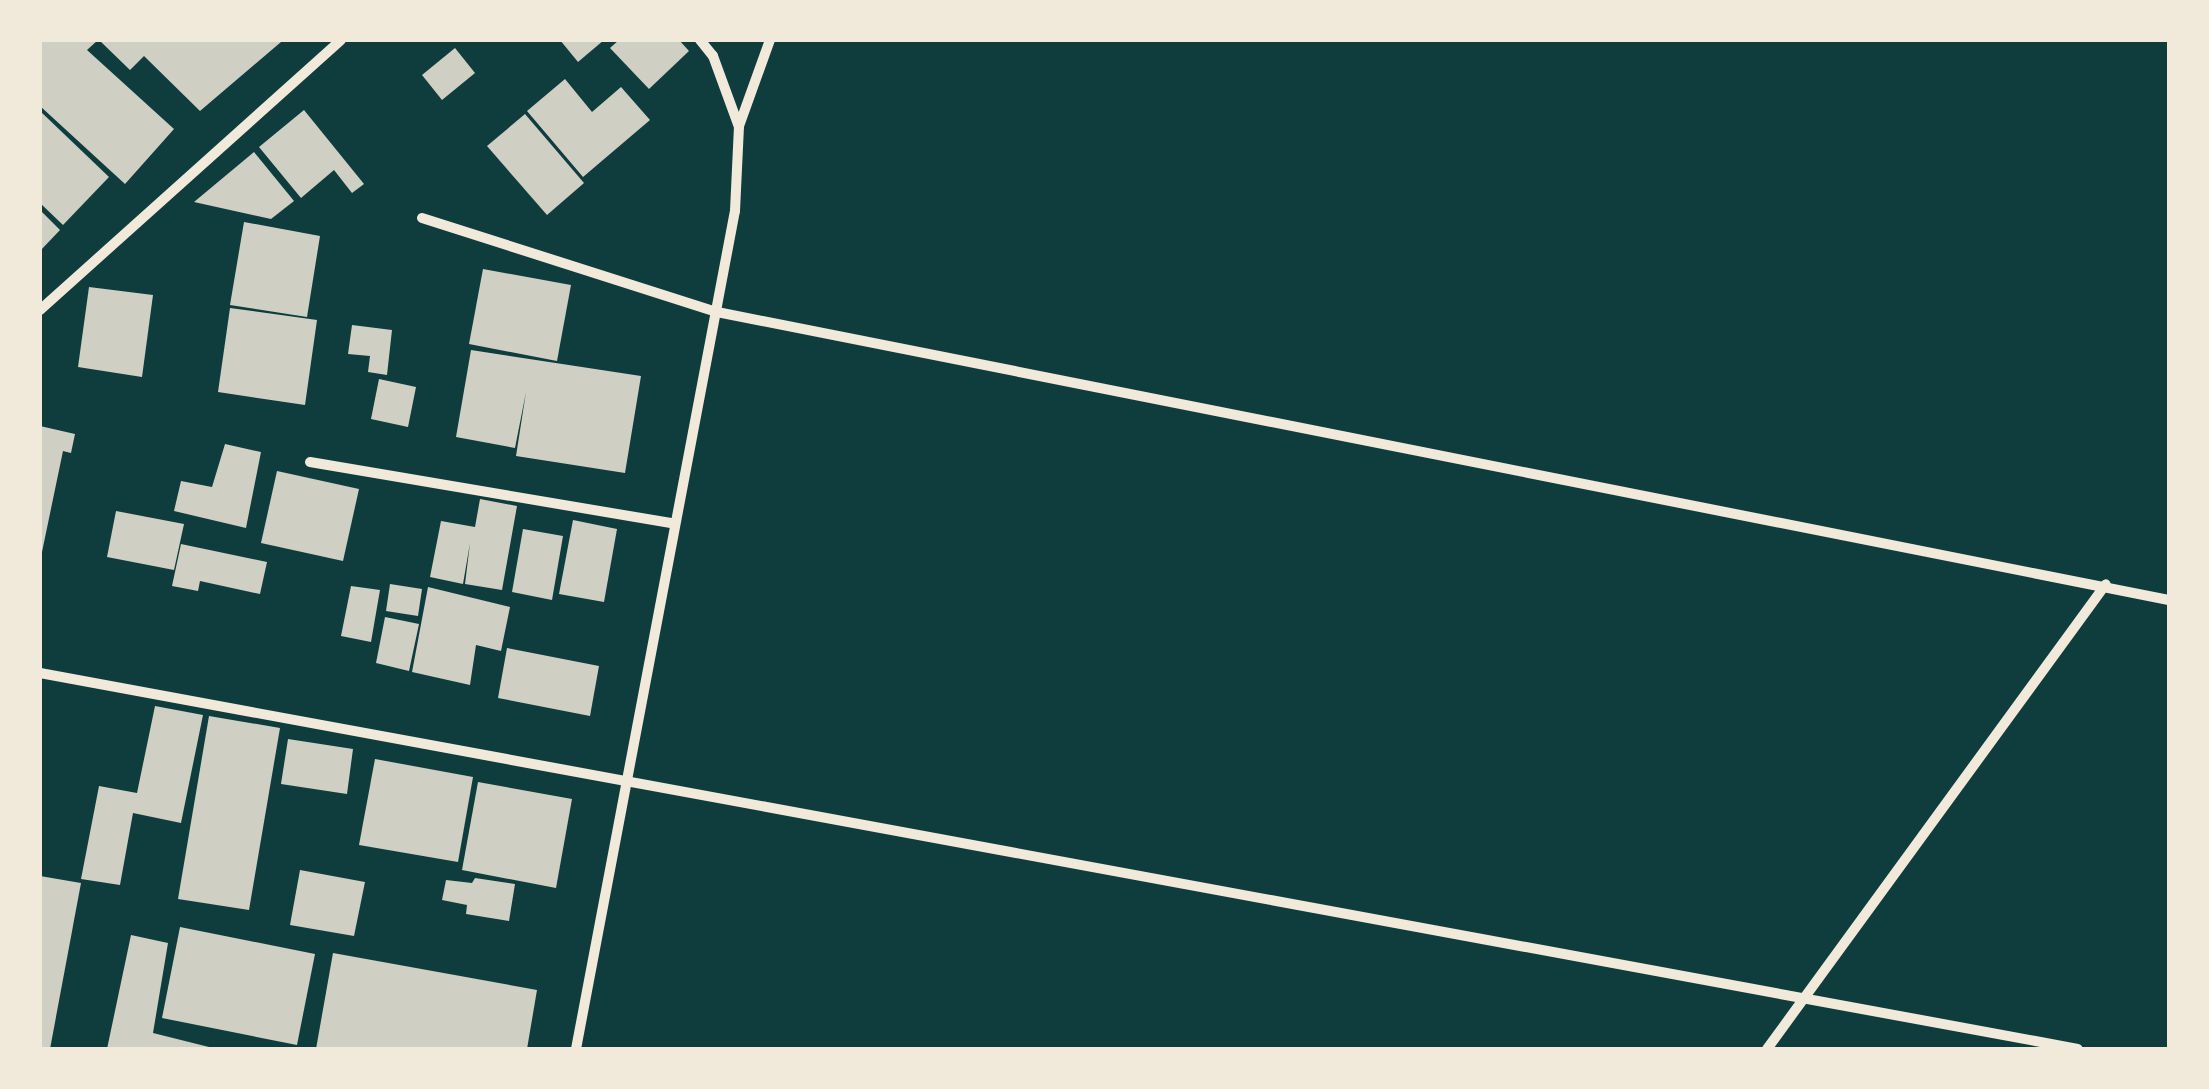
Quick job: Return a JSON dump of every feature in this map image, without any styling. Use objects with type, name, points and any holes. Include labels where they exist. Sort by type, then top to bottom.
[{"type":"street","points":[[40,310],[341,40]]},
{"type":"street","points":[[700,40],[714,56],[739,127]]},
{"type":"street","points":[[576,1049],[671,523],[718,312],[734,211],[739,127],[770,40]]},
{"type":"street","points":[[422,218],[718,312],[2106,584],[2169,600]]},
{"type":"street","points":[[310,462],[671,523]]},
{"type":"street","points":[[1767,1049],[2106,584]]},
{"type":"street","points":[[40,673],[2078,1049]]},
{"type":"building","points":[[40,40],[98,40],[87,50],[174,129],[125,184],[40,106]]},
{"type":"building","points":[[99,40],[281,42],[200,111],[144,56],[130,70]]},
{"type":"building","points":[[560,40],[604,40],[578,62]]},
{"type":"building","points":[[619,40],[679,40],[689,51],[649,89],[610,48]]},
{"type":"building","points":[[455,48],[475,73],[442,100],[422,75]]},
{"type":"building","points":[[565,79],[592,112],[621,87],[650,120],[583,177],[527,111]]},
{"type":"building","points":[[304,110],[364,184],[352,193],[334,170],[301,198],[259,147]]},
{"type":"building","points":[[40,111],[109,177],[63,225],[40,203]]},
{"type":"building","points":[[525,114],[584,183],[547,215],[487,146]]},
{"type":"building","points":[[254,152],[294,201],[271,219],[194,202]]},
{"type":"building","points":[[40,210],[60,230],[40,251]]},
{"type":"building","points":[[244,222],[320,236],[307,317],[230,305]]},
{"type":"building","points":[[483,269],[571,285],[557,361],[469,344]]},
{"type":"building","points":[[89,287],[153,295],[142,377],[78,367]]},
{"type":"building","points":[[230,308],[317,320],[305,405],[218,392]]},
{"type":"building","points":[[352,325],[392,330],[387,375],[368,372],[370,356],[348,354]]},
{"type":"building","points":[[471,350],[641,376],[625,473],[516,456],[526,392],[515,448],[456,437]]},
{"type":"building","points":[[379,379],[416,387],[408,427],[371,419]]},
{"type":"building","points":[[40,426],[75,434],[71,453],[63,451],[42,552]]},
{"type":"building","points":[[225,444],[261,452],[246,528],[174,511],[181,481],[212,487]]},
{"type":"building","points":[[277,471],[359,489],[343,561],[261,543]]},
{"type":"building","points":[[480,499],[517,506],[502,590],[465,584],[470,543],[463,584],[430,577],[441,521],[475,527]]},
{"type":"building","points":[[116,511],[184,524],[174,570],[107,557]]},
{"type":"building","points":[[573,520],[617,529],[604,602],[559,594]]},
{"type":"building","points":[[523,529],[563,536],[552,600],[512,592]]},
{"type":"building","points":[[181,544],[267,562],[260,594],[200,581],[198,591],[172,586]]},
{"type":"building","points":[[390,584],[422,589],[418,616],[386,611]]},
{"type":"building","points":[[351,586],[380,590],[371,642],[341,636]]},
{"type":"building","points":[[428,587],[510,607],[501,651],[476,645],[470,685],[412,672]]},
{"type":"building","points":[[385,617],[419,624],[409,671],[376,663]]},
{"type":"building","points":[[507,648],[599,666],[590,716],[498,698]]},
{"type":"building","points":[[155,706],[203,715],[181,823],[133,813],[120,885],[81,879],[99,786],[137,793]]},
{"type":"building","points":[[209,716],[280,728],[249,910],[178,899]]},
{"type":"building","points":[[288,739],[353,749],[347,794],[281,784]]},
{"type":"building","points":[[375,759],[473,777],[458,862],[359,845]]},
{"type":"building","points":[[478,782],[572,799],[556,888],[462,870]]},
{"type":"building","points":[[300,870],[365,882],[354,936],[290,925]]},
{"type":"building","points":[[40,876],[81,883],[50,1049],[40,1049]]},
{"type":"building","points":[[475,878],[515,884],[509,921],[466,914],[467,905],[442,900],[446,880],[472,883]]},
{"type":"building","points":[[180,927],[315,954],[297,1045],[162,1018]]},
{"type":"building","points":[[131,935],[168,943],[153,1033],[217,1049],[107,1049]]},
{"type":"building","points":[[333,953],[537,990],[527,1049],[316,1049]]}]
